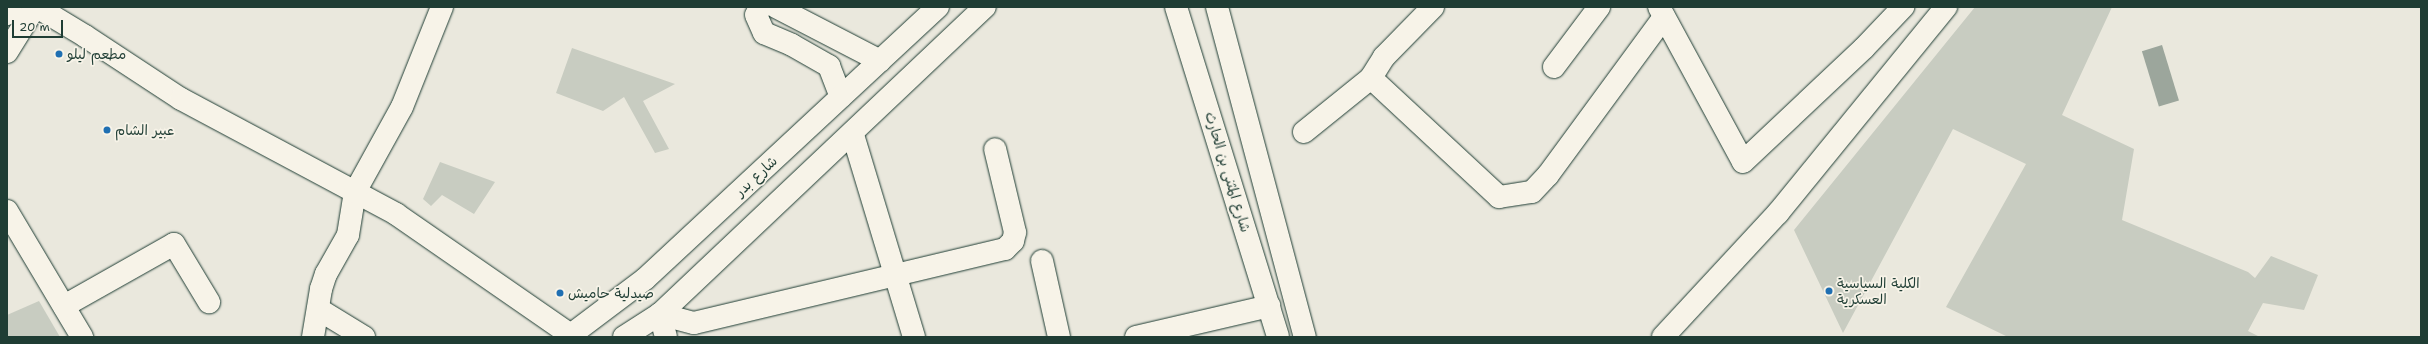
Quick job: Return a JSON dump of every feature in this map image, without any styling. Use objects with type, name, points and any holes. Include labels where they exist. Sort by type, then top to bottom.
[{"type":"street","points":[[7,14],[11,7]]},
{"type":"street","points":[[7,52],[36,7],[85,36],[181,100],[396,214],[570,336]]},
{"type":"street","points":[[313,337],[326,274],[348,235],[355,192],[402,107],[442,7]]},
{"type":"street","points":[[761,7],[756,15],[764,33],[792,45],[829,66],[841,97]]},
{"type":"street","points":[[776,7],[880,61]]},
{"type":"street","name":"شارع بدر","points":[[570,336],[645,279],[938,7]]},
{"type":"street","points":[[624,337],[660,314],[853,135],[985,7]]},
{"type":"street","name":"شارع المثنى بن الحارث","points":[[1176,7],[1278,337]]},
{"type":"street","points":[[1217,7],[1305,337]]},
{"type":"street","points":[[1304,132],[1371,78],[1384,57],[1433,7]]},
{"type":"street","points":[[1554,67],[1599,7]]},
{"type":"street","points":[[1371,78],[1499,197],[1532,192],[1548,175],[1661,12],[1743,162],[1864,48],[1903,7]]},
{"type":"street","points":[[1663,337],[1778,214],[1946,7]]},
{"type":"street","points":[[853,135],[894,275],[914,337]]},
{"type":"street","points":[[660,314],[694,323],[1005,249],[1013,241],[1015,232],[995,149]]},
{"type":"street","points":[[7,212],[82,337]]},
{"type":"street","points":[[64,306],[174,244],[209,302]]},
{"type":"street","points":[[1042,261],[1059,337]]},
{"type":"street","points":[[1136,337],[1269,306]]},
{"type":"street","points":[[318,310],[364,337]]},
{"type":"street","points":[[660,314],[666,337]]},
{"type":"shaded area","points":[[1975,7],[2112,7],[2062,115],[2134,149],[2122,220],[2248,272],[2255,278],[2271,256],[2318,275],[2304,310],[2263,303],[2248,331],[2260,337],[2008,337],[1946,307],[2026,164],[1953,129],[1843,333],[1794,230]]},
{"type":"shaded area","points":[[2162,45],[2179,100],[2159,107],[2142,51]]},
{"type":"shaded area","points":[[572,48],[675,84],[643,101],[669,149],[655,153],[624,97],[603,111],[556,93]]},
{"type":"shaded area","points":[[440,162],[495,182],[474,214],[442,195],[431,206],[423,199]]},
{"type":"shaded area","points":[[39,301],[60,337],[7,337],[7,315]]},
{"type":"place","name":"مطعم ليلو","points":[[59,54]]},
{"type":"place","name":"عبير الشام","points":[[107,130]]},
{"type":"place","name":"الكلية السياسية العسكرية","points":[[1829,291]]},
{"type":"place","name":"صيدلية حاميش","points":[[560,293]]}]
